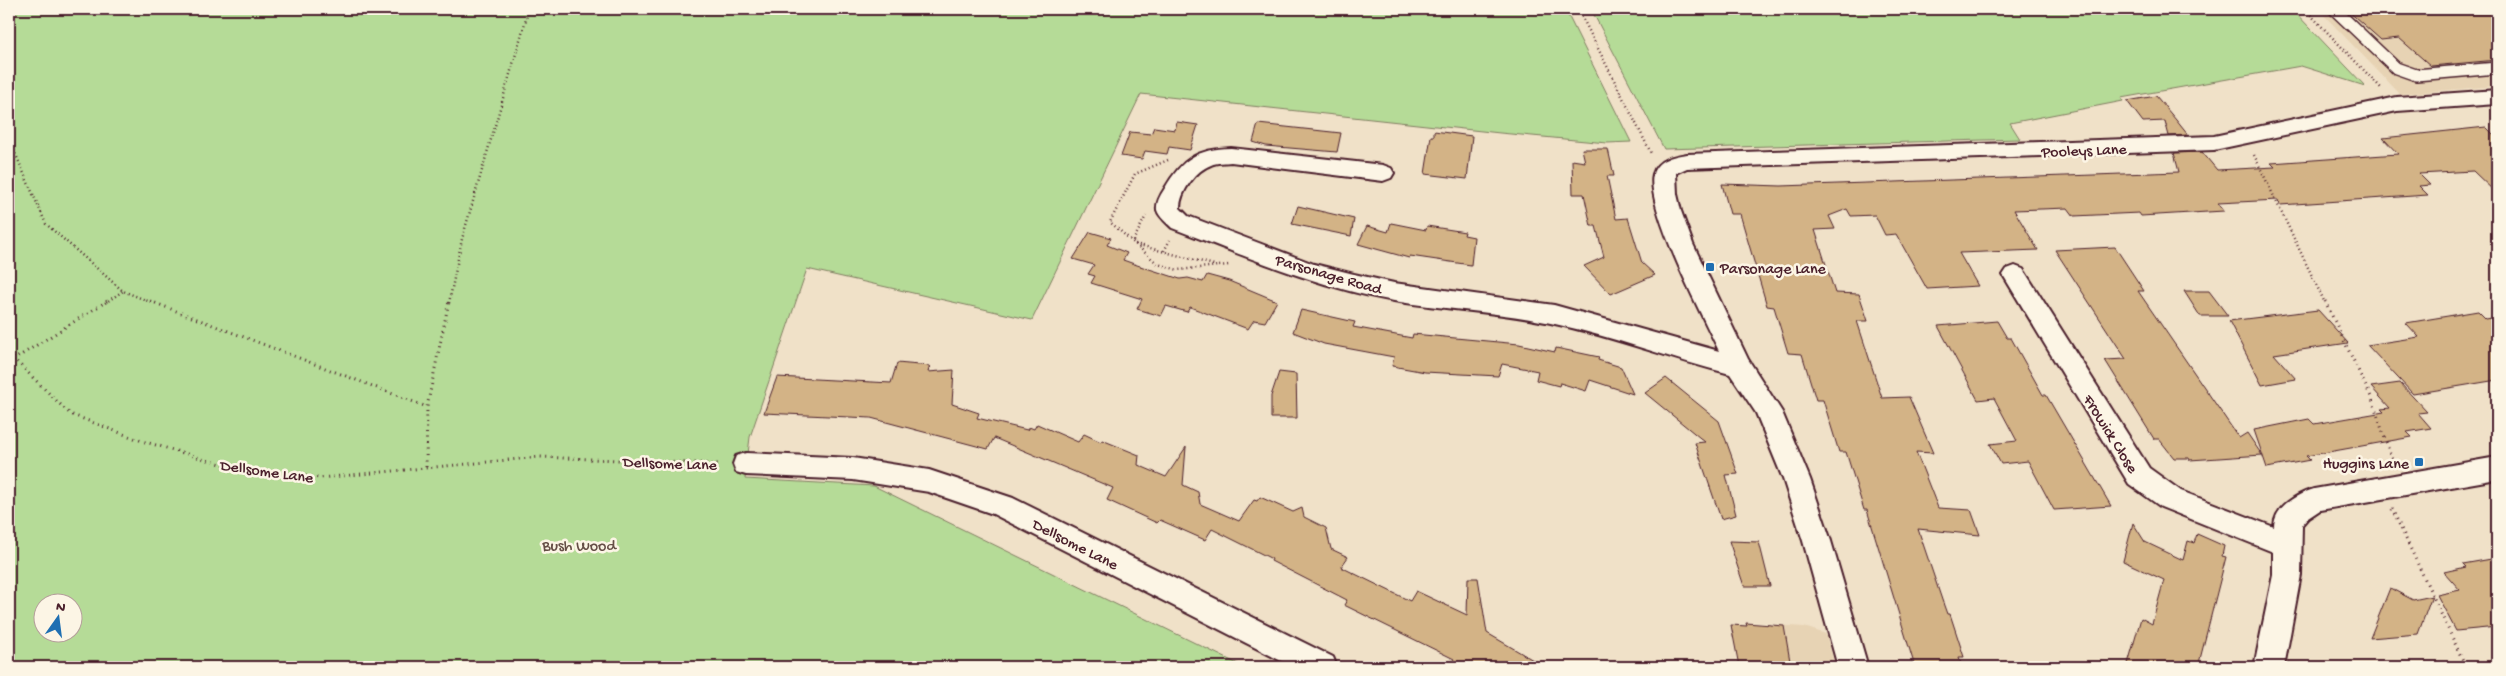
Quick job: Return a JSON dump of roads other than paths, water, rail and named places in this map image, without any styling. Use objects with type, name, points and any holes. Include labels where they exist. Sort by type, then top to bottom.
[{"type":"street","name":"Pooleys Lane","points":[[1739,366],[1685,252],[1668,204],[1664,172],[1675,163],[1687,161],[2178,146],[2214,143],[2397,104],[2497,97]]},
{"type":"street","name":"Parsonage Road","points":[[1383,173],[1231,155],[1212,156],[1198,161],[1187,170],[1171,197],[1169,211],[1180,222],[1308,271],[1394,292],[1554,314],[1606,327],[1678,351],[1739,366]]},
{"type":"street","name":"Frowick Close","points":[[2015,275],[2139,476],[2171,499],[2288,545]]},
{"type":"street","points":[[1739,366],[1771,417],[1784,446],[1818,546],[1853,667]]},
{"type":"street","name":"Dellsome Lane","points":[[746,464],[853,469],[929,481],[1003,506],[1322,667]]},
{"type":"street","points":[[2270,667],[2287,575],[2288,522],[2298,510],[2314,500],[2497,468]]},
{"type":"lane","points":[[2334,9],[2396,68],[2416,75],[2497,68]]},
{"type":"place","name":"Parsonage Lane","points":[[1710,267]]},
{"type":"place","name":"Huggins Lane","points":[[2419,462]]},
{"type":"park label","name":"Bush Wood","points":[[579,544]]}]
